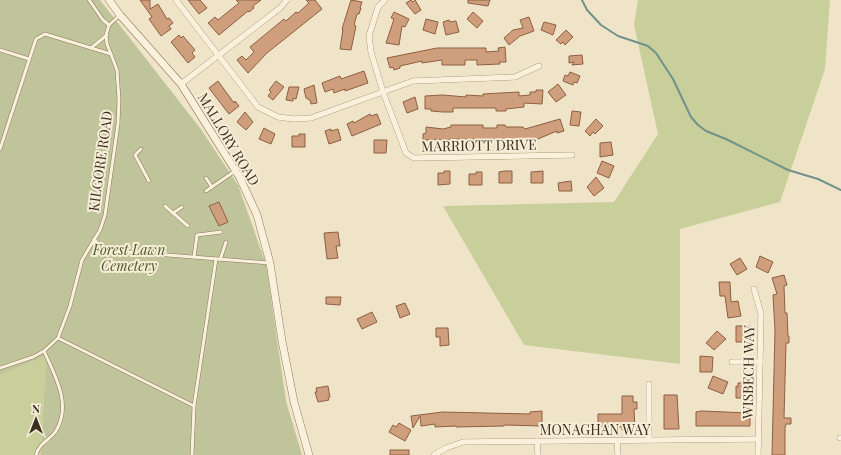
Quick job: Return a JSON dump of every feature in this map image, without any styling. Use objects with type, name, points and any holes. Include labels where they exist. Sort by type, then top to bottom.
[{"type":"street","name":"MALLORY ROAD","points":[[110,0],[120,15],[181,84],[235,171],[257,215],[270,263],[288,371],[309,455]]},
{"type":"street","points":[[176,0],[258,106],[278,117],[294,119],[311,118],[413,81],[515,77],[539,66]]},
{"type":"street","points":[[181,84],[280,8],[287,0]]},
{"type":"street","name":"MARRIOTT DRIVE","points":[[385,0],[378,7],[369,36],[371,52],[382,92],[406,153],[414,158],[572,155]]},
{"type":"street","name":"WISBECH WAY","points":[[754,289],[761,314],[758,455]]},
{"type":"street","points":[[732,362],[760,362]]},
{"type":"street","points":[[649,384],[649,440]]},
{"type":"street","name":"MONAGHAN WAY","points":[[434,455],[446,448],[463,442],[759,439]]},
{"type":"street","points":[[537,441],[538,455]]},
{"type":"street","points":[[617,441],[618,455]]},
{"type":"lane","points":[[89,0],[103,20],[110,25]]},
{"type":"lane","name":"KILGORE ROAD","points":[[0,368],[33,357],[44,351],[58,338],[70,306],[82,260],[105,215],[118,124],[119,100],[117,70],[111,54],[107,36],[110,25],[120,15]]},
{"type":"lane","points":[[0,149],[36,39],[45,34],[111,54]]},
{"type":"lane","points":[[91,48],[107,36]]},
{"type":"lane","points":[[0,50],[29,59]]},
{"type":"lane","points":[[141,149],[135,155],[149,181]]},
{"type":"lane","points":[[206,191],[235,171]]},
{"type":"lane","points":[[206,178],[212,187]]},
{"type":"lane","points":[[165,206],[188,226]]},
{"type":"lane","points":[[173,213],[182,207]]},
{"type":"lane","points":[[194,257],[198,235],[221,232]]},
{"type":"lane","points":[[94,239],[104,250],[270,263]]},
{"type":"lane","points":[[192,455],[194,406],[218,259],[226,242]]},
{"type":"lane","points":[[58,338],[194,406]]},
{"type":"lane","points":[[36,455],[42,442],[55,433],[60,421],[63,402],[60,386],[44,351]]},
{"type":"green space","name":"Forest Lawn Cemetery","points":[[0,0],[100,0],[200,128],[238,185],[266,264],[286,401],[302,455],[41,455],[46,356],[0,375]]},
{"type":"green space","points":[[638,0],[830,0],[825,69],[780,202],[680,229],[680,364],[524,345],[443,206],[614,202],[658,134],[634,25]]},
{"type":"green space","points":[[46,356],[41,455],[0,455],[0,375]]},
{"type":"building","points":[[140,0],[150,0],[150,9],[158,4],[167,19],[169,18],[173,23],[169,26],[171,29],[161,36],[149,19],[152,17]]},
{"type":"building","points":[[188,0],[200,0],[207,8],[199,14]]},
{"type":"building","points":[[236,0],[261,0],[253,6],[254,8],[249,12],[248,11],[219,35],[208,23],[215,17],[218,20],[239,3]]},
{"type":"building","points":[[306,0],[315,0],[322,9],[267,53],[248,73],[237,60],[242,56],[246,60],[254,52],[250,47],[284,19],[286,21],[296,12],[298,13],[309,3]]},
{"type":"building","points":[[351,0],[362,2],[361,8],[359,14],[357,14],[354,25],[356,26],[351,50],[340,49],[342,29]]},
{"type":"building","points":[[411,0],[413,2],[415,0],[421,10],[415,14],[406,3]]},
{"type":"building","points":[[468,0],[490,0],[488,6],[468,3]]},
{"type":"building","points":[[394,12],[409,19],[405,27],[402,26],[399,45],[386,43],[394,19],[391,18]]},
{"type":"building","points":[[473,12],[483,21],[477,28],[467,19]]},
{"type":"building","points":[[529,17],[534,31],[520,36],[509,45],[504,38],[513,30],[523,28],[520,20]]},
{"type":"building","points":[[426,19],[438,22],[435,34],[423,30]]},
{"type":"building","points":[[449,20],[450,22],[456,21],[459,32],[446,35],[443,22]]},
{"type":"building","points":[[544,22],[556,25],[553,35],[541,30]]},
{"type":"building","points":[[566,30],[573,37],[565,45],[563,42],[561,44],[556,40]]},
{"type":"building","points":[[179,35],[181,38],[183,36],[195,50],[192,53],[195,57],[188,63],[171,42]]},
{"type":"building","points":[[505,47],[506,62],[499,62],[500,64],[477,65],[477,60],[465,60],[465,65],[442,65],[442,60],[422,63],[422,61],[400,66],[400,68],[394,70],[393,67],[390,68],[387,58],[437,48],[486,48],[486,52],[499,51],[498,48]]},
{"type":"building","points":[[582,55],[583,64],[572,65],[574,62],[569,63],[569,56]]},
{"type":"building","points":[[364,71],[368,83],[345,91],[345,89],[334,93],[333,89],[325,92],[322,83],[340,76],[341,79]]},
{"type":"building","points":[[570,72],[580,76],[577,83],[574,82],[573,85],[563,81],[565,75],[568,76]]},
{"type":"building","points":[[218,81],[234,103],[235,101],[239,106],[229,114],[209,88]]},
{"type":"building","points":[[276,81],[284,87],[273,100],[268,96],[271,92],[269,90]]},
{"type":"building","points":[[558,84],[566,95],[556,102],[548,92]]},
{"type":"building","points":[[314,85],[317,103],[311,104],[310,100],[306,98],[304,89]]},
{"type":"building","points":[[289,87],[299,87],[296,99],[293,98],[293,101],[286,100]]},
{"type":"building","points":[[536,90],[543,90],[542,104],[524,103],[524,107],[506,109],[506,111],[496,111],[496,108],[453,108],[453,112],[431,111],[431,109],[425,109],[425,96],[443,95],[466,97],[466,95],[483,96],[483,94],[519,92],[519,96],[530,95],[530,92],[536,92]]},
{"type":"building","points":[[415,97],[418,109],[407,113],[403,102]]},
{"type":"building","points":[[572,111],[581,112],[579,126],[570,125]]},
{"type":"building","points":[[245,112],[253,122],[246,130],[237,122]]},
{"type":"building","points":[[370,114],[371,116],[377,114],[381,124],[352,136],[347,124],[353,121],[354,123]]},
{"type":"building","points":[[560,119],[564,131],[557,133],[557,131],[533,141],[506,139],[506,141],[500,141],[473,139],[473,142],[466,142],[466,139],[423,140],[423,134],[426,133],[426,127],[443,129],[451,127],[451,125],[483,125],[483,128],[497,128],[497,125],[505,125],[506,127],[523,127],[525,129]]},
{"type":"building","points":[[596,119],[603,126],[595,134],[593,132],[590,136],[585,131]]},
{"type":"building","points":[[264,128],[275,134],[271,144],[259,139]]},
{"type":"building","points":[[331,129],[331,131],[338,129],[341,140],[329,144],[325,131]]},
{"type":"building","points":[[299,134],[305,134],[305,147],[292,147],[292,136],[299,136]]},
{"type":"building","points":[[374,140],[387,140],[386,153],[374,153]]},
{"type":"building","points":[[611,142],[613,155],[600,157],[600,143]]},
{"type":"building","points":[[602,161],[614,166],[609,178],[597,173]]},
{"type":"building","points":[[444,171],[450,171],[450,184],[438,185],[438,173],[444,173]]},
{"type":"building","points":[[512,171],[512,183],[499,183],[499,172]]},
{"type":"building","points":[[543,171],[543,183],[531,183],[531,172]]},
{"type":"building","points":[[476,172],[482,172],[482,185],[469,185],[469,174],[476,174]]},
{"type":"building","points":[[596,177],[604,188],[594,196],[587,187]]},
{"type":"building","points":[[571,181],[572,191],[559,191],[558,183]]},
{"type":"building","points":[[219,202],[228,222],[219,226],[209,206]]},
{"type":"building","points":[[338,232],[340,246],[336,246],[338,258],[327,259],[324,233]]},
{"type":"building","points":[[760,256],[773,262],[768,273],[756,267]]},
{"type":"building","points":[[740,258],[747,269],[737,275],[730,264]]},
{"type":"building","points":[[784,275],[787,285],[784,286],[785,313],[787,313],[789,343],[786,343],[784,418],[791,418],[791,424],[786,424],[785,428],[785,455],[772,455],[775,330],[773,295],[777,294],[772,278]]},
{"type":"building","points":[[719,282],[730,282],[731,302],[738,301],[741,316],[728,318],[725,296],[720,296]]},
{"type":"building","points":[[326,297],[341,297],[340,305],[326,304]]},
{"type":"building","points":[[405,303],[410,314],[400,318],[396,306]]},
{"type":"building","points":[[372,312],[377,322],[362,329],[357,319]]},
{"type":"building","points":[[736,326],[750,326],[749,342],[736,342]]},
{"type":"building","points":[[436,328],[448,328],[449,345],[440,346],[440,337],[436,337]]},
{"type":"building","points":[[717,331],[726,339],[714,350],[706,343]]},
{"type":"building","points":[[700,356],[713,357],[712,372],[700,372]]},
{"type":"building","points":[[713,376],[728,382],[723,394],[708,388]]},
{"type":"building","points":[[738,383],[749,383],[749,398],[736,398],[736,386],[738,387]]},
{"type":"building","points":[[328,386],[330,397],[328,398],[329,400],[318,402],[315,392],[317,392],[316,388]]},
{"type":"building","points":[[664,395],[677,395],[679,429],[664,429]]},
{"type":"building","points":[[622,396],[633,396],[633,402],[637,402],[637,409],[634,409],[635,430],[622,430],[622,427],[598,426],[598,414],[622,414]]},
{"type":"building","points":[[542,411],[542,426],[504,425],[435,427],[435,424],[421,426],[420,416],[413,428],[411,416],[443,412],[530,414],[530,412]]},
{"type":"building","points":[[696,412],[750,413],[750,426],[696,426]]},
{"type":"building","points":[[399,423],[411,430],[405,441],[389,432],[393,425],[396,427]]},
{"type":"building","points":[[390,450],[409,450],[409,455],[390,455]]},
{"type":"waterway","points":[[582,0],[587,10],[601,25],[618,36],[648,46],[656,53],[673,79],[691,117],[706,131],[726,139],[788,170],[818,179],[841,190]]}]
